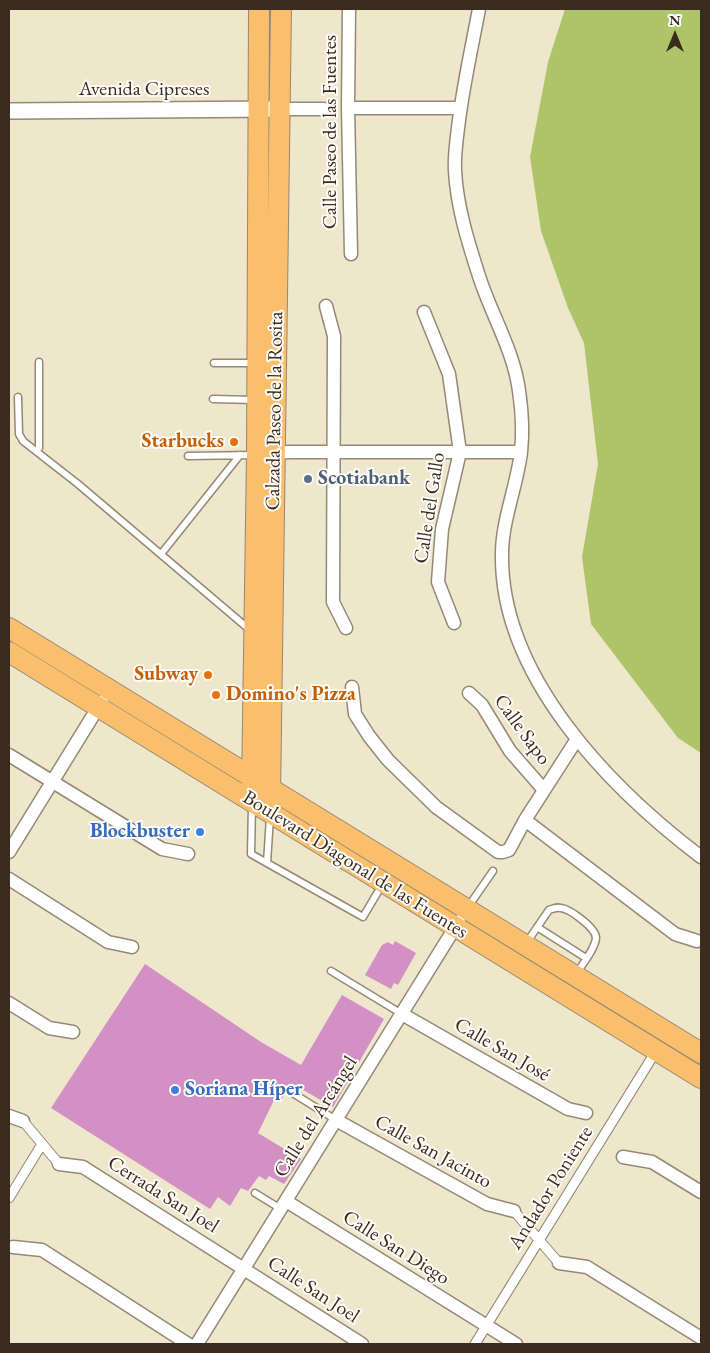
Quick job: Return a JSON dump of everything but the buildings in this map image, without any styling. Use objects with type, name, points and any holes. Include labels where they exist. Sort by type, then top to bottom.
[{"type":"main road","name":"Calzada Paseo de la Rosita","points":[[252,801],[257,454],[259,9]]},
{"type":"main road","name":"Calzada Paseo de la Rosita","points":[[270,812],[257,454],[280,109],[281,9]]},
{"type":"main road","name":"Boulevard Diagonal de las Fuentes","points":[[9,628],[701,1053]]},
{"type":"main road","name":"Boulevard Diagonal de las Fuentes","points":[[9,652],[701,1078]]},
{"type":"street","name":"Calle Paseo de las Fuentes","points":[[350,9],[348,108],[351,254]]},
{"type":"street","points":[[479,9],[460,108],[455,150],[457,192],[464,226],[479,278],[510,358],[519,389],[522,422],[521,452],[502,552],[502,579],[506,605],[517,639],[539,682],[577,739],[646,812],[701,857]]},
{"type":"street","points":[[348,108],[460,108]]},
{"type":"street","name":"Avenida Cipreses","points":[[9,111],[280,109]]},
{"type":"street","points":[[280,109],[324,109]]},
{"type":"street","points":[[326,306],[334,336],[333,602],[346,628]]},
{"type":"street","name":"Calle del Gallo","points":[[424,312],[449,374],[460,452],[442,529],[438,574],[438,582],[454,623]]},
{"type":"street","points":[[257,454],[521,452]]},
{"type":"street","points":[[352,687],[355,714],[388,760],[436,808],[498,852],[509,850],[525,820],[577,739]]},
{"type":"street","points":[[9,852],[109,690]]},
{"type":"street","name":"Calle Sapo","points":[[468,693],[482,705],[510,751],[544,790]]},
{"type":"street","points":[[9,755],[162,850],[188,854]]},
{"type":"street","points":[[525,820],[675,934],[697,941]]},
{"type":"street","points":[[9,879],[108,942],[132,947]]},
{"type":"street","name":"Calle del Arcángel","points":[[197,1344],[467,909]]},
{"type":"street","points":[[9,1003],[49,1028],[73,1032]]},
{"type":"street","name":"Calle San José","points":[[402,1014],[568,1110],[586,1113]]},
{"type":"street","name":"Andador Poniente","points":[[475,1344],[656,1051]]},
{"type":"street","points":[[9,1116],[23,1120],[59,1164]]},
{"type":"street","name":"Calle San Jacinto","points":[[336,1120],[487,1204],[514,1210]]},
{"type":"street","points":[[9,1198],[42,1144]]},
{"type":"street","points":[[623,1157],[652,1162],[701,1192]]},
{"type":"street","name":"Cerrada San Joel","points":[[59,1164],[83,1167],[244,1268]]},
{"type":"street","name":"Calle San Diego","points":[[283,1205],[516,1344]]},
{"type":"street","points":[[514,1210],[559,1263],[587,1267],[701,1338]]},
{"type":"street","points":[[11,1245],[42,1250],[188,1344]]},
{"type":"street","name":"Calle San Joel","points":[[244,1268],[362,1344]]},
{"type":"lane","points":[[39,362],[39,448]]},
{"type":"lane","points":[[214,363],[257,363]]},
{"type":"lane","points":[[18,397],[19,434],[23,441],[78,484],[254,633]]},
{"type":"lane","points":[[212,399],[257,400]]},
{"type":"lane","points":[[188,456],[257,454]]},
{"type":"lane","points":[[161,554],[257,454]]},
{"type":"lane","points":[[252,801],[251,854],[363,917],[384,882]]},
{"type":"lane","points":[[267,863],[270,812]]},
{"type":"lane","points":[[467,909],[493,871]]},
{"type":"lane","points":[[524,945],[550,910],[554,907],[566,909],[596,933],[596,940],[576,976]]},
{"type":"lane","points":[[537,927],[586,958]]},
{"type":"lane","points":[[331,971],[402,1014]]},
{"type":"lane","points":[[291,1092],[336,1120]]},
{"type":"lane","points":[[255,1193],[283,1205]]},
{"type":"green space","points":[[565,9],[701,9],[701,753],[678,738],[591,624],[582,557],[598,464],[584,343],[568,308],[541,231],[530,157],[548,62]]},
{"type":"place","name":"Starbucks","points":[[234,442]]},
{"type":"place","name":"Scotiabank","points":[[308,479]]},
{"type":"place","name":"Subway","points":[[208,675]]},
{"type":"place","name":"Domino's Pizza","points":[[216,695]]},
{"type":"place","name":"Blockbuster","points":[[200,832]]},
{"type":"place","name":"Soriana Híper","points":[[175,1090]]}]
